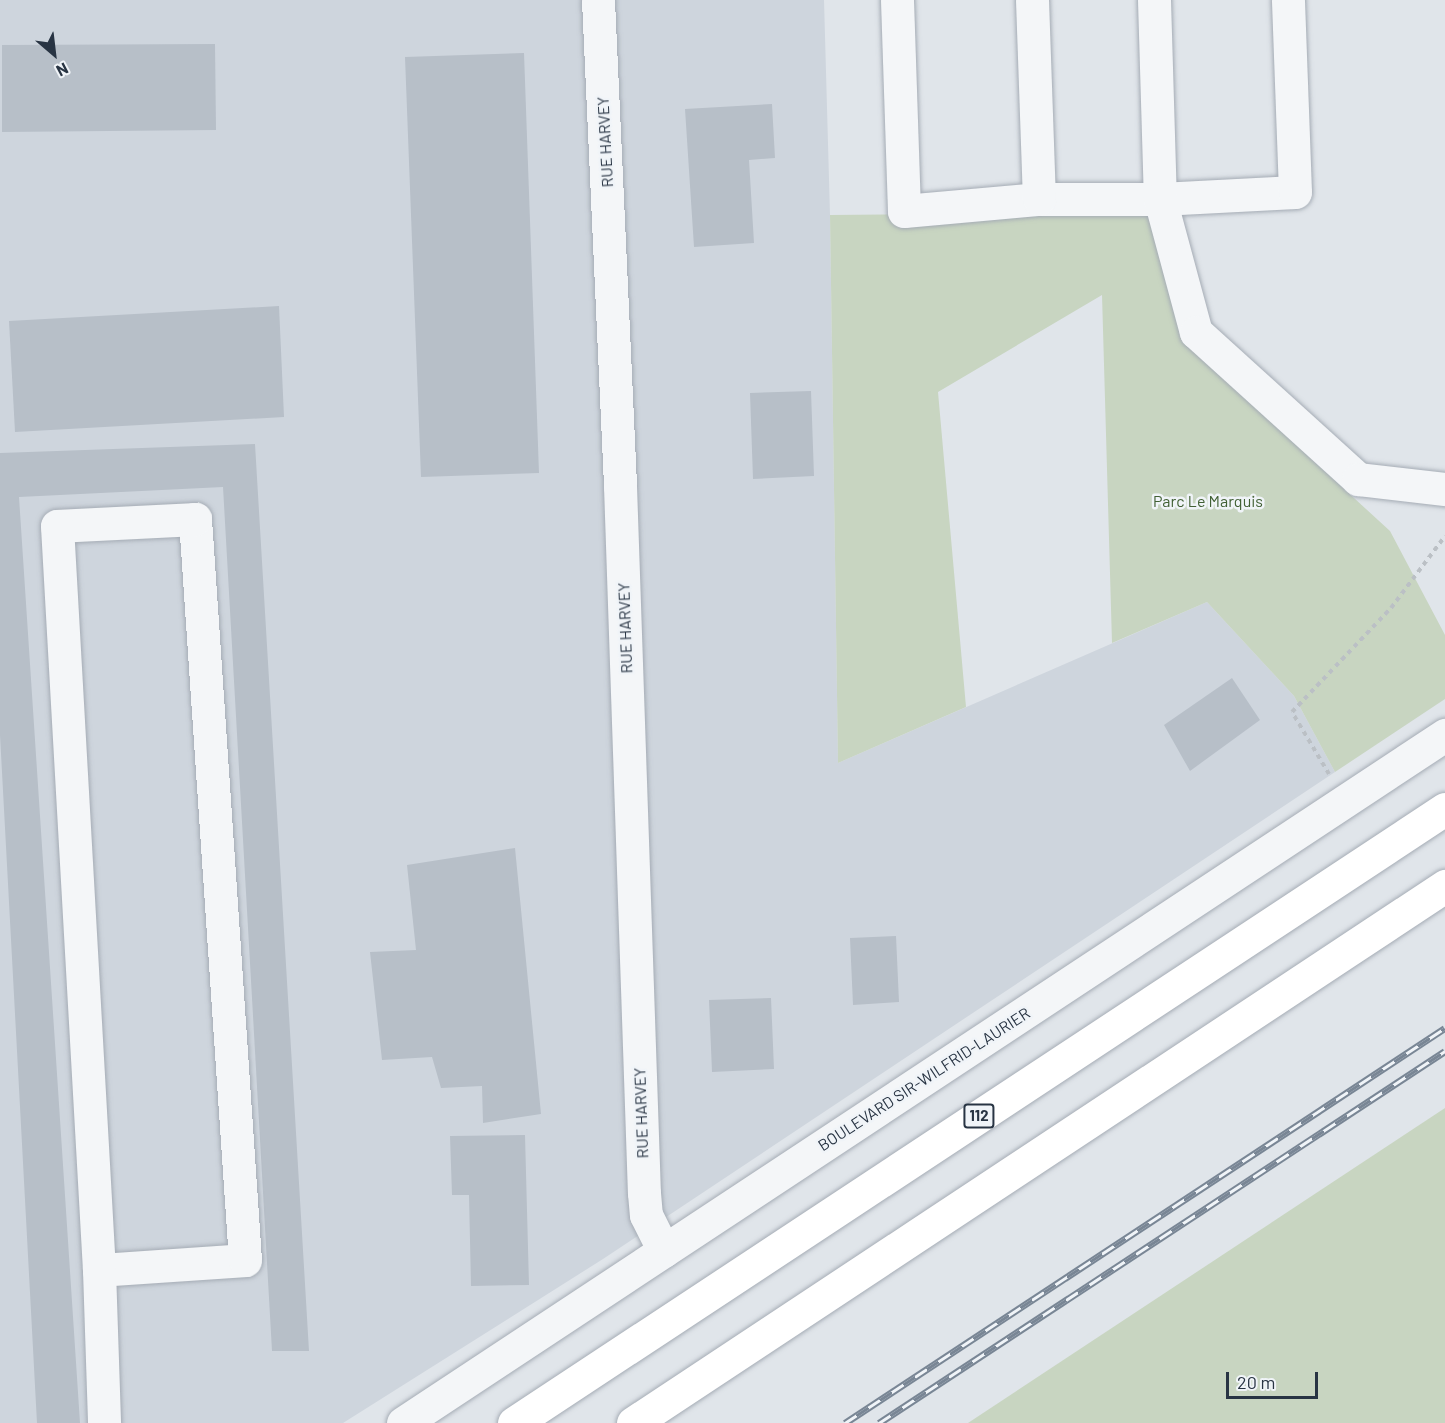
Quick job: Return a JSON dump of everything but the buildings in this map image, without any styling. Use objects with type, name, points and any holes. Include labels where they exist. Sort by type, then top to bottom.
[{"type":"highway","name":"112","points":[[513,1423],[1445,809]]},
{"type":"highway","points":[[633,1423],[1445,886]]},
{"type":"street","name":"RUE HARVEY","points":[[598,0],[620,486],[644,1193],[646,1215],[664,1251]]},
{"type":"street","points":[[897,0],[904,211],[1039,199],[1160,199],[1294,192],[1288,0]]},
{"type":"street","points":[[1032,0],[1039,199]]},
{"type":"street","points":[[1154,0],[1160,199],[1196,332],[1358,479],[1445,489]]},
{"type":"street","points":[[99,1270],[245,1260],[195,519],[57,526],[99,1270],[104,1423]]},
{"type":"street","name":"BOULEVARD SIR-WILFRID-LAURIER","points":[[403,1423],[1445,735]]},
{"type":"path","points":[[1333,782],[1292,712],[1391,608],[1445,536]]},
{"type":"shaded area","points":[[0,0],[824,0],[830,215],[838,763],[1207,602],[1294,696],[1335,772],[603,1259],[343,1423],[0,1423]]},
{"type":"green space","name":"Parc Le Marquis","points":[[1150,212],[1186,344],[1390,531],[1445,635],[1445,699],[1335,772],[1294,696],[1207,602],[1112,643],[1102,295],[938,392],[966,707],[838,763],[830,215]]},
{"type":"green space","points":[[1445,1108],[1445,1423],[968,1423]]},
{"type":"railway","points":[[845,1423],[1445,1028]]},
{"type":"railway","points":[[879,1423],[1445,1051]]}]
